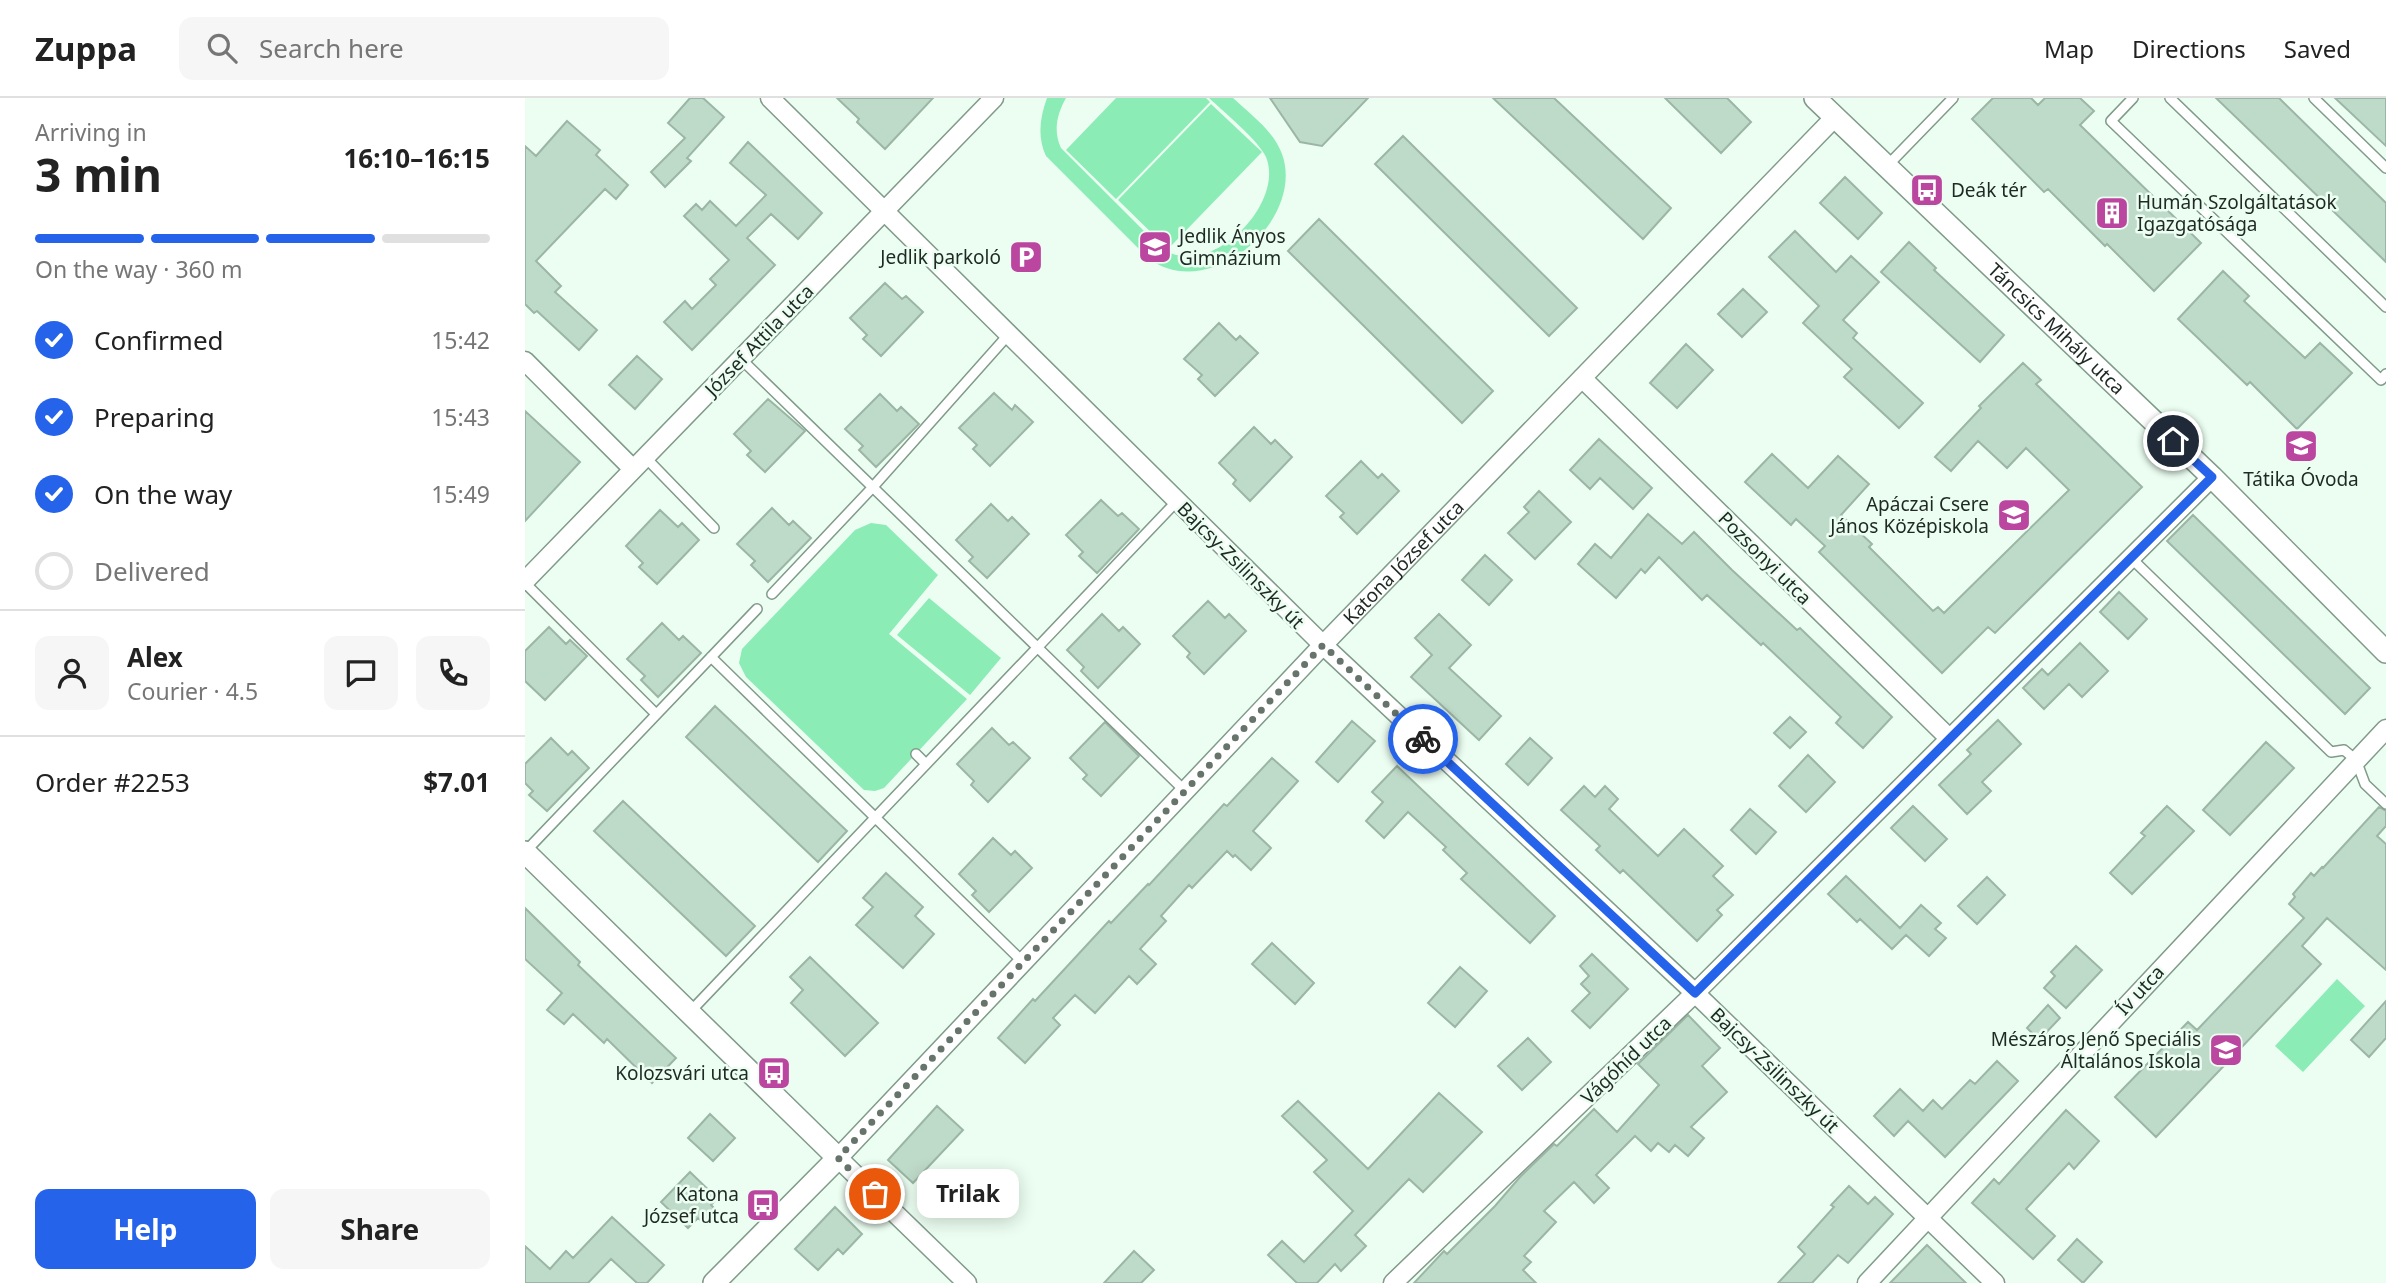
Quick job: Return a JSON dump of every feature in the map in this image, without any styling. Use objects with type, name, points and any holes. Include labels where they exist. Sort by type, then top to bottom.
[{"type":"street","name":"Bajcsy-Zsilinszky út","points":[[770,98],[1323,645],[1695,993],[1995,1283]]},
{"type":"street","name":"József Attila utca","points":[[525,582],[994,98]]},
{"type":"street","name":"Táncsics Mihály utca","points":[[1815,98],[2212,477],[2386,652]]},
{"type":"street","name":"Katona József utca","points":[[715,1283],[838,1158],[1323,645],[1835,117]]},
{"type":"street","points":[[525,361],[639,463]]},
{"type":"street","name":"Pozsonyi utca","points":[[1582,378],[1949,738]]},
{"type":"street","name":"Vágóhíd utca","points":[[1393,1283],[1695,993],[2212,477]]},
{"type":"street","name":"Ív utca","points":[[1867,1283],[2386,729]]},
{"type":"street","points":[[525,852],[967,1283]]},
{"type":"lane","points":[[1886,167],[1953,98]]},
{"type":"lane","points":[[2133,98],[2111,121],[2381,380],[2386,374]]},
{"type":"lane","points":[[2169,98],[2386,307]]},
{"type":"lane","points":[[2313,98],[2386,168]]},
{"type":"lane","points":[[772,593],[872,488],[1009,334]]},
{"type":"lane","points":[[741,359],[1185,791]]},
{"type":"lane","points":[[639,463],[715,528]]},
{"type":"lane","points":[[689,1013],[1177,500]]},
{"type":"lane","points":[[2131,558],[2331,752],[2344,750],[2356,760],[2365,784],[2386,804]]},
{"type":"lane","points":[[525,582],[656,714]]},
{"type":"lane","points":[[525,852],[757,609]]},
{"type":"lane","points":[[711,657],[1023,962]]},
{"type":"lane","points":[[916,754],[926,764]]},
{"type":"green space","points":[[1047,98],[1066,98],[1057,123],[1061,148],[1159,246],[1178,255],[1198,255],[1218,248],[1237,234],[1253,217],[1264,197],[1269,176],[1262,150],[1209,98],[1233,98],[1261,123],[1273,138],[1282,154],[1286,179],[1280,205],[1266,228],[1247,248],[1224,263],[1198,271],[1172,270],[1148,258],[1046,156],[1041,142],[1041,127]]},
{"type":"green space","points":[[1116,98],[1206,98],[1210,102],[1116,199],[1066,150]]},
{"type":"green space","points":[[1211,104],[1262,152],[1168,249],[1118,200]]},
{"type":"green space","points":[[871,523],[886,525],[938,575],[889,634],[967,699],[884,788],[875,791],[864,790],[746,677],[739,663],[742,649],[855,530]]},
{"type":"green space","points":[[929,598],[1001,658],[970,695],[897,635]]},
{"type":"green space","points":[[2337,979],[2365,1006],[2303,1072],[2275,1046]]},
{"type":"building","points":[[690,98],[703,98],[724,117],[687,158],[691,161],[665,187],[651,172],[685,138],[668,123]]},
{"type":"building","points":[[837,98],[933,98],[885,149]]},
{"type":"building","points":[[1270,98],[1368,98],[1322,146],[1300,142]]},
{"type":"building","points":[[1493,98],[1554,98],[1671,208],[1643,239]]},
{"type":"building","points":[[1665,98],[1727,98],[1751,122],[1721,153]]},
{"type":"building","points":[[1993,98],[2031,98],[2038,105],[2045,98],[2080,98],[2094,111],[2080,125],[2201,243],[2154,291],[2048,189],[2044,192],[1972,119]]},
{"type":"building","points":[[2216,98],[2279,98],[2386,203],[2386,262]]},
{"type":"building","points":[[2335,98],[2386,98],[2386,146]]},
{"type":"building","points":[[567,121],[600,150],[596,155],[628,185],[616,199],[605,189],[536,261],[561,286],[555,292],[597,330],[579,350],[537,311],[534,313],[525,304],[525,146],[536,156]]},
{"type":"building","points":[[1403,136],[1577,308],[1549,336],[1375,164]]},
{"type":"building","points":[[748,142],[822,213],[798,239],[771,214],[747,238],[775,265],[692,350],[664,322],[685,301],[692,309],[716,285],[710,279],[729,260],[684,216],[696,204],[702,210],[710,201],[736,226],[766,195],[730,163]]},
{"type":"building","points":[[1845,177],[1882,213],[1858,239],[1820,203]]},
{"type":"building","points":[[1319,219],[1493,391],[1462,423],[1288,251]]},
{"type":"building","points":[[1795,231],[1836,272],[1851,256],[1879,282],[1843,320],[1857,333],[1853,338],[1923,403],[1899,428],[1844,377],[1852,369],[1803,323],[1819,306],[1769,257]]},
{"type":"building","points":[[1909,242],[1936,268],[1934,270],[2004,335],[1980,362],[1881,272]]},
{"type":"building","points":[[2223,271],[2249,296],[2244,301],[2305,358],[2320,343],[2352,373],[2297,429],[2250,382],[2247,385],[2178,319]]},
{"type":"building","points":[[885,283],[902,299],[906,296],[923,312],[881,356],[863,339],[867,335],[850,318]]},
{"type":"building","points":[[1743,289],[1767,312],[1742,337],[1718,314]]},
{"type":"building","points":[[1219,323],[1236,340],[1240,336],[1258,353],[1215,396],[1198,379],[1202,375],[1184,359]]},
{"type":"building","points":[[1686,344],[1713,370],[1677,408],[1650,383]]},
{"type":"building","points":[[637,356],[662,379],[635,409],[609,385]]},
{"type":"building","points":[[2023,363],[2041,380],[2036,384],[2142,487],[1995,633],[1988,627],[1942,673],[1819,552],[1825,546],[1796,519],[1791,525],[1745,482],[1772,454],[1808,488],[1838,456],[1869,484],[1841,515],[1872,544],[1869,547],[1933,611],[1938,607],[1944,613],[2069,490],[2026,448],[2007,468],[1978,441],[1951,471],[1935,457],[1981,408],[1979,406]]},
{"type":"building","points":[[994,393],[1012,410],[1015,405],[1033,422],[990,466],[973,449],[977,445],[959,428]]},
{"type":"building","points":[[880,394],[897,411],[901,407],[919,424],[876,467],[859,450],[863,446],[845,429]]},
{"type":"building","points":[[768,399],[805,431],[765,472],[747,455],[751,451],[734,434]]},
{"type":"building","points":[[525,411],[580,462],[525,521]]},
{"type":"building","points":[[1254,427],[1271,444],[1275,440],[1292,457],[1250,501],[1233,484],[1236,480],[1219,463]]},
{"type":"building","points":[[1599,439],[1652,488],[1633,509],[1600,478],[1590,489],[1570,470]]},
{"type":"building","points":[[1361,461],[1378,478],[1382,474],[1399,491],[1357,534],[1340,517],[1344,513],[1326,496]]},
{"type":"building","points":[[1539,491],[1571,522],[1535,559],[1508,533],[1529,512],[1524,507]]},
{"type":"building","points":[[1101,500],[1118,516],[1122,513],[1139,529],[1097,573],[1079,556],[1083,552],[1066,535]]},
{"type":"building","points":[[991,504],[1008,521],[1012,517],[1029,534],[987,578],[969,561],[973,557],[956,540]]},
{"type":"building","points":[[772,508],[789,525],[793,521],[811,538],[768,582],[751,565],[755,561],[737,544]]},
{"type":"building","points":[[660,510],[678,527],[682,523],[699,540],[657,584],[639,567],[643,563],[626,546]]},
{"type":"building","points":[[1648,514],[1682,544],[1694,532],[1797,630],[1800,628],[1892,717],[1863,748],[1836,723],[1841,717],[1763,643],[1761,645],[1707,595],[1702,600],[1659,557],[1645,573],[1641,569],[1616,598],[1578,564],[1595,544],[1611,558]]},
{"type":"building","points":[[2193,515],[2370,688],[2345,714],[2167,541]]},
{"type":"building","points":[[1485,555],[1512,580],[1489,605],[1462,580]]},
{"type":"building","points":[[2119,592],[2147,619],[2128,639],[2100,612]]},
{"type":"building","points":[[1208,601],[1225,618],[1229,614],[1246,631],[1204,674],[1187,657],[1190,653],[1173,636]]},
{"type":"building","points":[[1102,614],[1119,631],[1123,627],[1140,644],[1098,688],[1081,671],[1084,667],[1067,650]]},
{"type":"building","points":[[1439,614],[1471,645],[1449,668],[1501,716],[1479,740],[1411,677],[1432,655],[1415,638]]},
{"type":"building","points":[[662,623],[679,640],[683,636],[701,653],[658,697],[641,680],[645,676],[627,659]]},
{"type":"building","points":[[549,627],[566,644],[570,640],[587,656],[545,700],[525,681],[525,651]]},
{"type":"building","points":[[2080,643],[2108,671],[2082,697],[2069,684],[2044,709],[2023,688],[2042,669],[2048,675]]},
{"type":"building","points":[[715,706],[847,831],[818,862],[686,737]]},
{"type":"building","points":[[1790,717],[1806,732],[1790,748],[1774,733]]},
{"type":"building","points":[[1998,720],[2021,744],[1982,782],[1991,791],[1967,814],[1939,785],[1971,754],[1967,750]]},
{"type":"building","points":[[1352,721],[1375,741],[1338,782],[1316,762]]},
{"type":"building","points":[[1105,722],[1139,756],[1101,796],[1083,779],[1087,775],[1070,758]]},
{"type":"building","points":[[992,728],[1009,745],[1013,742],[1030,758],[988,802],[971,785],[974,781],[957,764]]},
{"type":"building","points":[[551,738],[568,755],[572,751],[589,768],[547,811],[529,795],[533,791],[525,783],[525,764]]},
{"type":"building","points":[[1530,738],[1552,758],[1528,785],[1506,764]]},
{"type":"building","points":[[2266,742],[2294,768],[2230,835],[2203,810]]},
{"type":"building","points":[[1808,755],[1835,782],[1806,812],[1779,786]]},
{"type":"building","points":[[1272,758],[1298,781],[1253,831],[1271,848],[1251,870],[1227,851],[1192,888],[1189,885],[1161,916],[1166,921],[1140,949],[1156,964],[1137,984],[1129,976],[1095,1013],[1075,995],[1053,1018],[1060,1025],[1025,1063],[998,1038],[1109,921],[1111,923],[1149,885],[1224,804],[1227,806]]},
{"type":"building","points":[[1397,766],[1555,916],[1530,943],[1461,879],[1467,873],[1443,850],[1446,847],[1408,812],[1384,838],[1366,821],[1383,802],[1372,792]]},
{"type":"building","points":[[1584,786],[1595,797],[1605,786],[1618,799],[1609,809],[1658,856],[1684,829],[1723,866],[1713,876],[1733,895],[1717,910],[1722,915],[1697,941],[1623,870],[1620,873],[1596,850],[1600,846],[1561,810]]},
{"type":"building","points":[[623,801],[755,926],[726,956],[594,831]]},
{"type":"building","points":[[1913,806],[1947,839],[1925,861],[1891,828]]},
{"type":"building","points":[[2167,806],[2194,831],[2132,894],[2110,873],[2145,836],[2141,833]]},
{"type":"building","points":[[2379,807],[2386,811],[2386,826],[2377,836],[2386,844],[2386,970],[2327,918],[2302,946],[2321,964],[2156,1137],[2115,1097],[2188,1022],[2197,1030],[2304,918],[2289,904],[2295,897],[2293,894],[2311,873],[2314,876],[2323,868]]},
{"type":"building","points":[[1750,809],[1776,832],[1756,854],[1731,830]]},
{"type":"building","points":[[993,838],[1011,855],[1015,851],[1032,868],[989,912],[972,895],[976,891],[959,874]]},
{"type":"building","points":[[886,873],[923,907],[915,916],[934,934],[903,968],[856,925],[873,907],[863,898]]},
{"type":"building","points":[[1846,876],[1900,928],[1921,905],[1941,923],[1935,929],[1946,938],[1929,956],[1906,935],[1892,949],[1860,919],[1857,922],[1828,894]]},
{"type":"building","points":[[1987,877],[2005,895],[1977,924],[1958,906]]},
{"type":"building","points":[[525,908],[580,962],[578,965],[676,1058],[652,1083],[607,1039],[604,1043],[573,1014],[564,1024],[547,1010],[562,993],[525,959]]},
{"type":"building","points":[[1272,943],[1314,983],[1295,1004],[1252,964]]},
{"type":"building","points":[[2076,946],[2102,970],[2066,1008],[2044,988],[2055,976],[2051,972]]},
{"type":"building","points":[[1592,954],[1628,989],[1590,1028],[1572,1011],[1590,993],[1581,984],[1589,976],[1580,966]]},
{"type":"building","points":[[810,957],[878,1023],[845,1056],[791,1003],[803,990],[790,977]]},
{"type":"building","points":[[1460,967],[1487,991],[1455,1027],[1428,1003]]},
{"type":"building","points":[[2386,1001],[2386,1038],[2369,1057],[2351,1040]]},
{"type":"building","points":[[2048,1005],[2060,1018],[2039,1040],[2027,1028]]},
{"type":"building","points":[[1688,1015],[1720,1048],[1702,1066],[1727,1092],[1691,1127],[1704,1138],[1688,1156],[1675,1145],[1669,1152],[1658,1143],[1651,1151],[1635,1136],[1596,1175],[1609,1188],[1594,1203],[1574,1182],[1544,1211],[1556,1222],[1524,1256],[1531,1262],[1523,1270],[1536,1283],[1414,1283],[1444,1251],[1447,1254],[1554,1144],[1557,1146],[1594,1109],[1617,1132],[1659,1085],[1638,1064]]},
{"type":"building","points":[[1528,1038],[1551,1062],[1522,1090],[1498,1066]]},
{"type":"building","points":[[1997,1061],[2018,1081],[1945,1157],[1908,1121],[1894,1136],[1874,1116],[1900,1089],[1923,1111],[1933,1100],[1942,1109],[1970,1080],[1975,1084]]},
{"type":"building","points":[[1439,1093],[1482,1132],[1423,1192],[1409,1179],[1355,1235],[1366,1246],[1341,1271],[1335,1264],[1317,1283],[1297,1283],[1268,1255],[1282,1241],[1304,1262],[1353,1211],[1314,1172],[1327,1160],[1282,1116],[1298,1101],[1368,1169]]},
{"type":"building","points":[[937,1106],[963,1130],[913,1183],[888,1160]]},
{"type":"building","points":[[2066,1110],[2099,1141],[2074,1169],[2069,1163],[2026,1209],[2055,1236],[2033,1259],[1972,1203],[1994,1179],[1999,1184]]},
{"type":"building","points":[[710,1114],[735,1138],[713,1161],[688,1138]]},
{"type":"building","points":[[690,1172],[717,1198],[711,1205],[717,1211],[705,1224],[698,1218],[688,1228],[661,1202]]},
{"type":"building","points":[[1849,1186],[1868,1204],[1875,1197],[1893,1214],[1848,1263],[1838,1255],[1812,1283],[1778,1283],[1805,1254],[1798,1247]]},
{"type":"building","points":[[835,1207],[862,1234],[843,1254],[838,1249],[818,1270],[795,1249]]},
{"type":"building","points":[[612,1217],[664,1265],[647,1283],[637,1283],[611,1259],[588,1283],[525,1283],[525,1246],[550,1269],[566,1251],[573,1258]]},
{"type":"building","points":[[2077,1239],[2102,1262],[2083,1283],[2058,1260]]},
{"type":"building","points":[[1927,1245],[1966,1283],[1890,1283]]},
{"type":"building","points":[[1134,1251],[1154,1270],[1141,1283],[1104,1283]]},
{"type":"way so far","points":[[875,1194],[838,1158],[1323,645],[1423,739]]},
{"type":"place","name":"Deák tér","points":[[1927,190]]},
{"type":"place","name":"Humán Szolgáltatások Igazgatósága","points":[[2112,213]]},
{"type":"place","name":"Jedlik Ányos Gimnázium","points":[[1155,247]]},
{"type":"place","name":"Jedlik parkoló","points":[[1026,257]]},
{"type":"place","name":"Tátika Óvoda","points":[[2301,446]]},
{"type":"place","name":"Apáczai Csere János Középiskola","points":[[2014,515]]},
{"type":"place","name":"Mészáros Jenő Speciális Általános Iskola","points":[[2226,1050]]},
{"type":"place","name":"Kolozsvári utca","points":[[774,1073]]},
{"type":"place","name":"Trilak","points":[[875,1194]]},
{"type":"place","name":"Katona József utca","points":[[763,1205]]},
{"type":"route","points":[[1423,739],[1695,993],[2212,477],[2173,441]]}]
